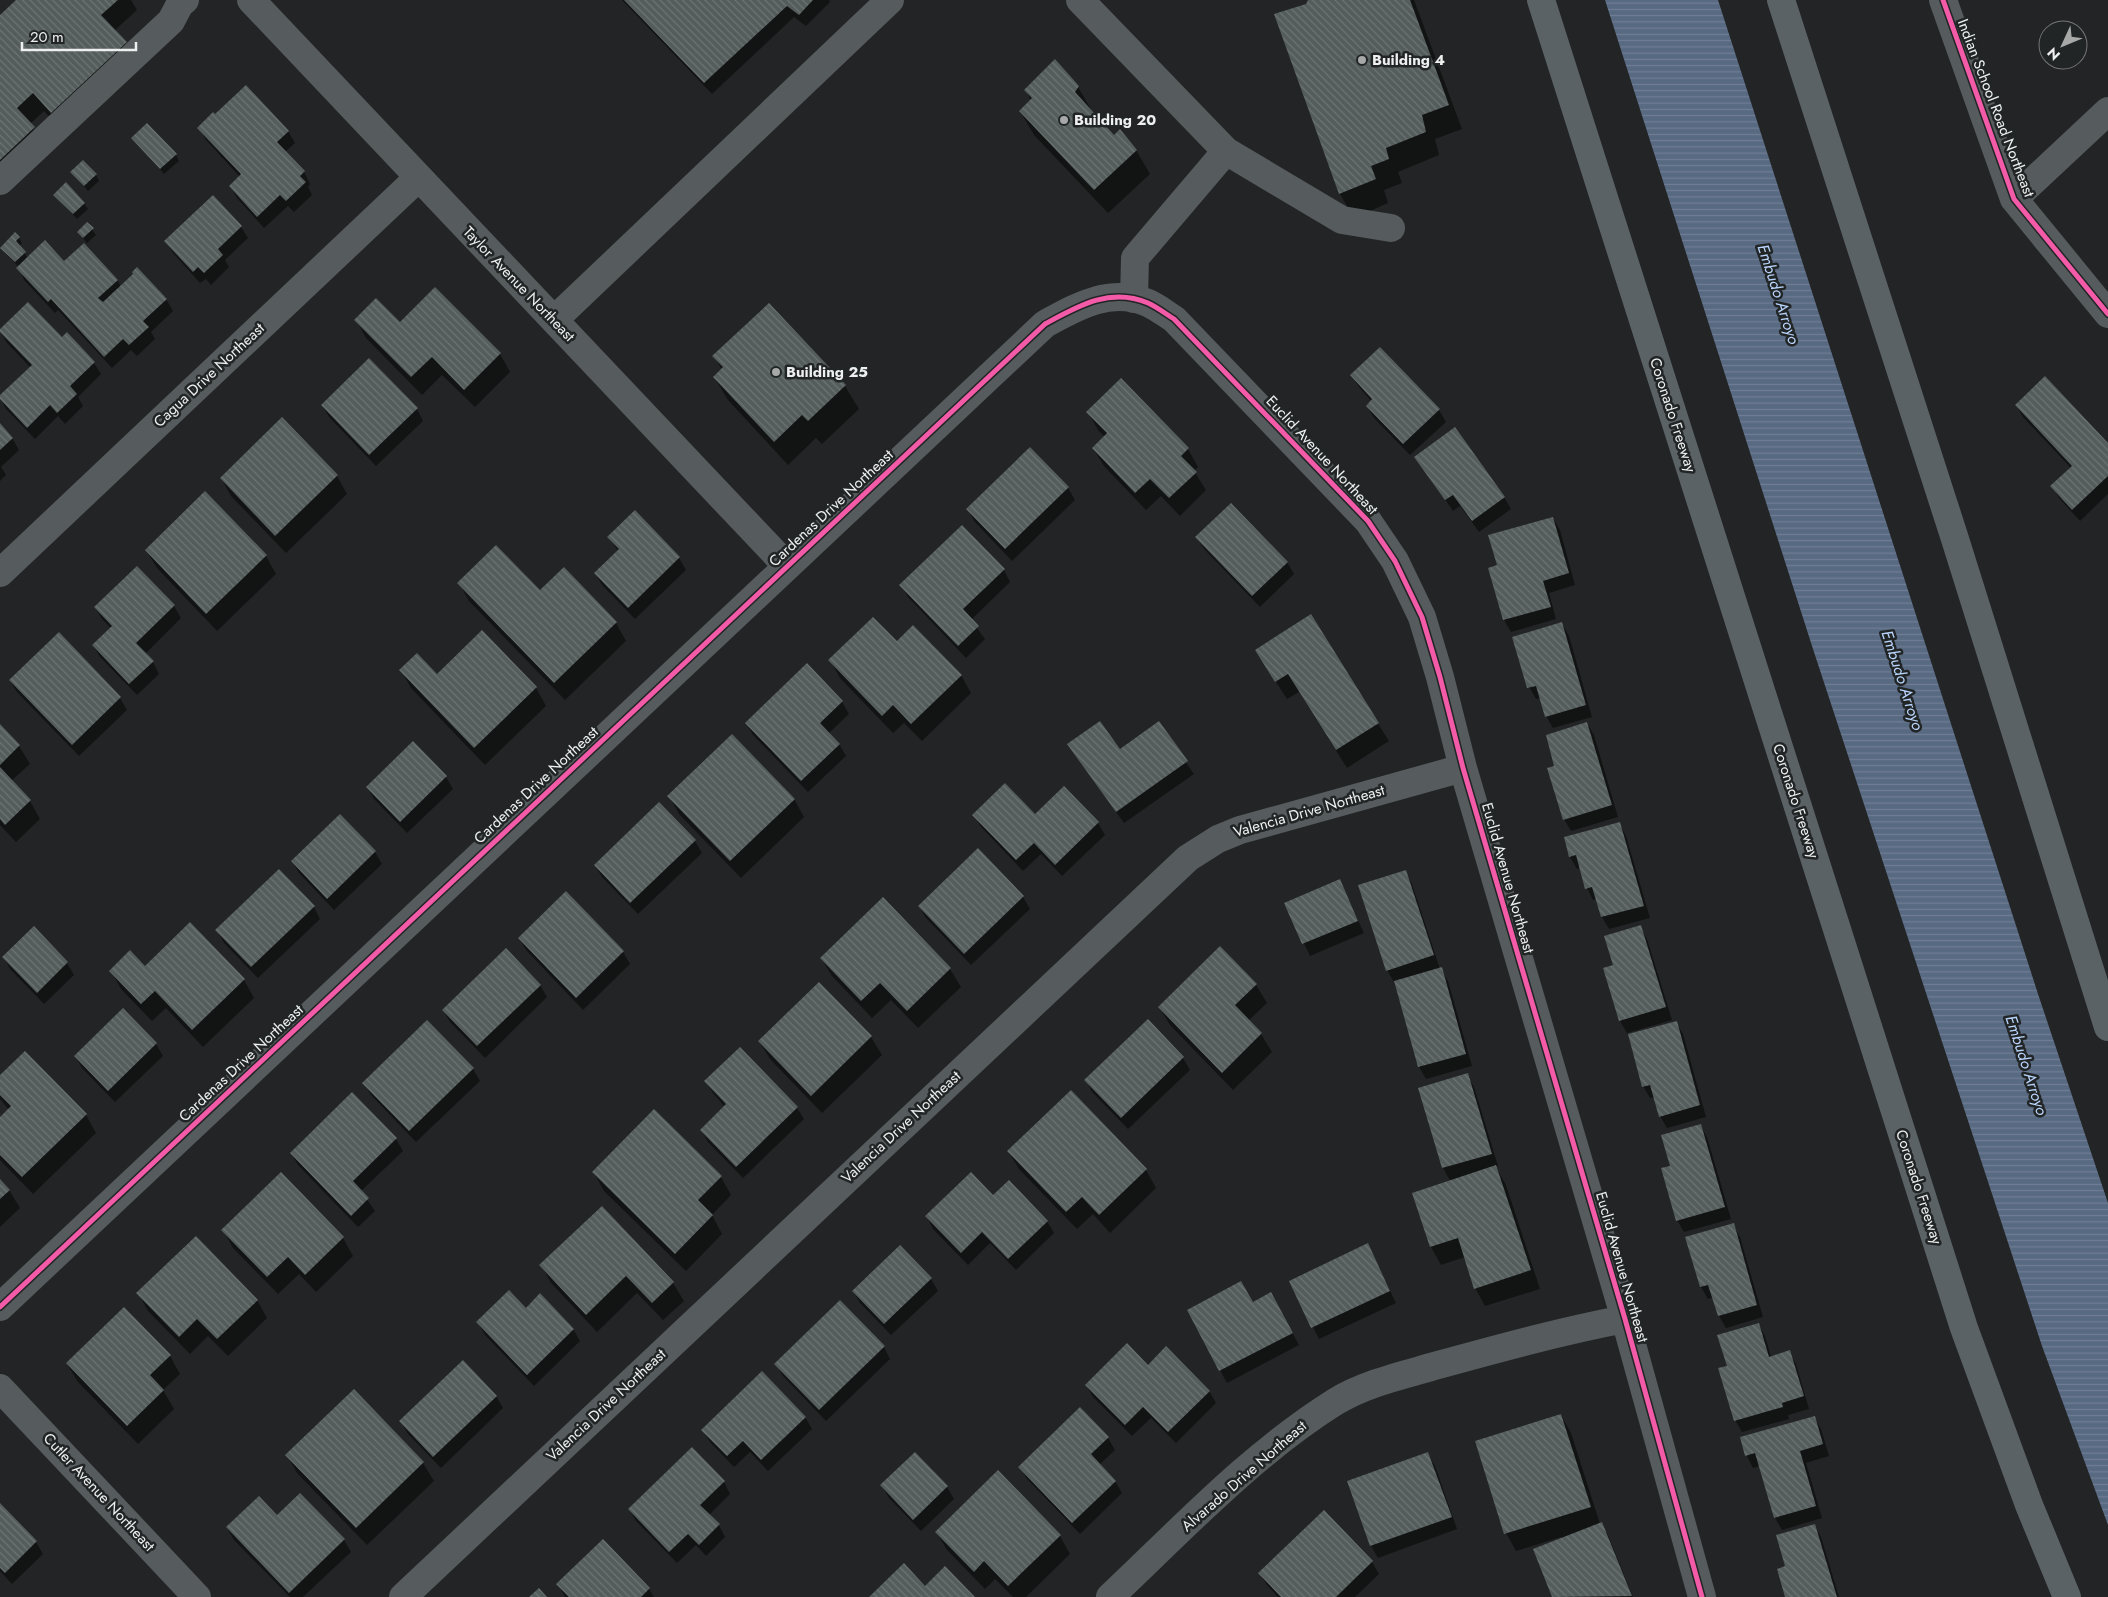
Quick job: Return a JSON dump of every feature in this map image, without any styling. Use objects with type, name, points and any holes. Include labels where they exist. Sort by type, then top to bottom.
[{"type":"highway","name":"Coronado Freeway","points":[[1540,0],[1964,1328],[2029,1505],[2067,1597]]},
{"type":"highway","points":[[1781,0],[1956,539],[2108,1027]]},
{"type":"street","name":"Taylor Avenue Northeast","points":[[252,0],[418,178],[788,566]]},
{"type":"street","points":[[554,320],[890,0]]},
{"type":"street","points":[[1080,0],[1226,151],[1342,220],[1390,228]]},
{"type":"street","name":"Indian School Road Northeast","points":[[1943,0],[2014,199],[2108,314]]},
{"type":"street","points":[[0,181],[171,21],[180,1]]},
{"type":"street","points":[[2014,199],[2108,111]]},
{"type":"street","points":[[1134,299],[1135,258],[1226,151]]},
{"type":"street","name":"Cagua Drive Northeast","points":[[0,573],[418,178]]},
{"type":"street","name":"Euclid Avenue Northeast","points":[[1100,298],[1125,296],[1149,303],[1174,320],[1368,521],[1395,561],[1422,617],[1440,677],[1463,768],[1625,1319],[1702,1597]]},
{"type":"street","name":"Cardenas Drive Northeast","points":[[0,1307],[1045,324],[1100,298]]},
{"type":"street","name":"Valencia Drive Northeast","points":[[403,1597],[1188,858],[1218,839],[1240,830],[1463,768]]},
{"type":"street","name":"Alvarado Drive Northeast","points":[[1110,1597],[1234,1480],[1295,1430],[1337,1401],[1380,1382],[1569,1330],[1625,1319]]},
{"type":"street","name":"Cutler Avenue Northeast","points":[[0,1388],[185,1593]]},
{"type":"water","name":"Embudo Arroyo","points":[[1605,0],[1718,0],[2038,994],[2108,1203],[2108,1525],[2042,1346],[1813,649]]},
{"type":"building","points":[[16,0],[118,0],[101,15],[127,42],[51,113],[33,93],[17,108],[35,127],[0,160],[0,15]]},
{"type":"building","points":[[624,0],[813,0],[799,15],[787,6],[704,83]]},
{"type":"building","name":"Building 4","points":[[1308,0],[1410,0],[1449,105],[1422,115],[1426,132],[1386,148],[1389,159],[1371,166],[1376,179],[1339,194],[1274,14],[1306,4]]},
{"type":"building","name":"Building 20","points":[[1055,59],[1079,86],[1075,92],[1114,135],[1120,129],[1137,150],[1094,190],[1019,111],[1032,98],[1024,90]]},
{"type":"building","points":[[246,85],[289,131],[277,142],[305,171],[300,176],[306,182],[286,201],[280,195],[257,217],[229,186],[241,174],[197,128]]},
{"type":"building","points":[[147,123],[177,154],[160,169],[131,138]]},
{"type":"building","points":[[83,160],[97,174],[84,186],[70,172]]},
{"type":"building","points":[[66,182],[85,203],[73,214],[53,195]]},
{"type":"building","points":[[213,195],[242,226],[218,249],[223,255],[204,273],[198,267],[193,272],[164,241]]},
{"type":"building","points":[[87,222],[94,228],[83,238],[77,232]]},
{"type":"building","points":[[15,232],[20,237],[16,241],[26,252],[15,262],[0,248]]},
{"type":"building","points":[[45,240],[64,261],[84,243],[118,280],[98,298],[103,302],[133,274],[132,272],[137,267],[167,299],[143,321],[149,327],[129,345],[123,339],[104,357],[51,299],[48,302],[16,268]]},
{"type":"building","points":[[435,287],[501,353],[464,390],[432,357],[411,377],[354,320],[376,298],[400,322]]},
{"type":"building","points":[[28,302],[62,337],[67,332],[95,362],[70,386],[77,394],[57,413],[50,405],[27,428],[0,399],[0,395],[32,365],[0,332],[0,329]]},
{"type":"building","name":"Building 25","points":[[769,303],[846,385],[808,421],[802,415],[774,442],[713,377],[723,367],[712,356]]},
{"type":"building","points":[[1380,347],[1440,409],[1403,444],[1366,406],[1372,399],[1350,375]]},
{"type":"building","points":[[369,358],[418,408],[369,455],[321,405]]},
{"type":"building","points":[[2045,376],[2108,443],[2108,476],[2072,510],[2050,486],[2072,466],[2015,405]]},
{"type":"building","points":[[1121,378],[1189,448],[1181,456],[1197,472],[1169,498],[1150,479],[1135,493],[1092,448],[1107,433],[1086,412]]},
{"type":"building","points":[[282,417],[338,475],[275,536],[220,478]]},
{"type":"building","points":[[0,423],[13,438],[0,450]]},
{"type":"building","points":[[1455,427],[1505,497],[1472,521],[1453,495],[1445,500],[1414,457]]},
{"type":"building","points":[[1030,447],[1069,487],[1005,549],[966,509]]},
{"type":"building","points":[[205,491],[267,555],[206,614],[145,550]]},
{"type":"building","points":[[1231,503],[1288,562],[1252,596],[1195,537]]},
{"type":"building","points":[[635,510],[680,557],[628,608],[594,573],[619,549],[607,537]]},
{"type":"building","points":[[1553,517],[1569,573],[1543,581],[1551,607],[1503,620],[1488,568],[1497,565],[1488,535]]},
{"type":"building","points":[[962,525],[1005,569],[963,609],[979,626],[958,646],[899,585]]},
{"type":"building","points":[[496,545],[540,590],[564,567],[617,622],[554,683],[457,583]]},
{"type":"building","points":[[137,566],[175,605],[136,643],[154,661],[129,684],[92,645],[112,626],[94,607]]},
{"type":"building","points":[[1311,614],[1379,723],[1336,750],[1288,674],[1275,682],[1255,650]]},
{"type":"building","points":[[873,617],[897,641],[913,625],[962,675],[911,724],[893,705],[882,716],[828,660]]},
{"type":"building","points":[[1562,622],[1586,705],[1545,717],[1536,686],[1527,688],[1512,637]]},
{"type":"building","points":[[482,630],[537,687],[474,748],[399,670],[417,653],[437,674]]},
{"type":"building","points":[[59,632],[121,697],[72,745],[9,680]]},
{"type":"building","points":[[807,663],[843,701],[820,723],[840,744],[801,781],[745,723]]},
{"type":"building","points":[[1100,721],[1120,749],[1159,721],[1188,761],[1116,812],[1067,744]]},
{"type":"building","points":[[1587,722],[1612,805],[1563,820],[1547,768],[1554,766],[1546,735]]},
{"type":"building","points":[[0,724],[20,745],[0,765]]},
{"type":"building","points":[[732,734],[795,799],[730,861],[667,796]]},
{"type":"building","points":[[413,741],[447,776],[400,822],[366,787]]},
{"type":"building","points":[[0,767],[31,800],[5,825],[0,819]]},
{"type":"building","points":[[1005,783],[1035,814],[1064,786],[1099,822],[1055,865],[1034,843],[1016,860],[972,815]]},
{"type":"building","points":[[659,802],[696,840],[630,903],[594,865]]},
{"type":"building","points":[[340,814],[376,851],[327,899],[291,861]]},
{"type":"building","points":[[1620,822],[1644,906],[1601,917],[1592,887],[1585,889],[1576,855],[1569,857],[1564,837]]},
{"type":"building","points":[[978,848],[1024,896],[964,954],[918,906]]},
{"type":"building","points":[[279,869],[315,906],[251,967],[215,930]]},
{"type":"building","points":[[1406,870],[1434,955],[1386,971],[1358,885]]},
{"type":"building","points":[[1340,879],[1358,921],[1302,944],[1284,903]]},
{"type":"building","points":[[566,891],[624,951],[576,998],[518,938]]},
{"type":"building","points":[[883,897],[951,968],[907,1011],[880,983],[861,1001],[820,958]]},
{"type":"building","points":[[190,922],[245,979],[192,1030],[155,991],[141,1004],[109,971],[130,950],[145,966]]},
{"type":"building","points":[[1641,925],[1666,1007],[1619,1021],[1603,968],[1613,965],[1604,936]]},
{"type":"building","points":[[34,926],[68,962],[37,993],[2,957]]},
{"type":"building","points":[[1220,946],[1257,984],[1235,1005],[1262,1033],[1222,1073],[1158,1007]]},
{"type":"building","points":[[506,948],[541,985],[477,1046],[442,1010]]},
{"type":"building","points":[[1442,967],[1466,1054],[1418,1067],[1394,981]]},
{"type":"building","points":[[819,982],[872,1036],[811,1096],[758,1041]]},
{"type":"building","points":[[123,1008],[157,1043],[108,1091],[74,1056]]},
{"type":"building","points":[[1148,1019],[1184,1057],[1121,1118],[1084,1080]]},
{"type":"building","points":[[427,1020],[474,1068],[409,1131],[362,1083]]},
{"type":"building","points":[[1677,1021],[1700,1105],[1659,1117],[1650,1085],[1642,1087],[1628,1034]]},
{"type":"building","points":[[740,1047],[798,1107],[736,1167],[700,1130],[726,1104],[704,1081]]},
{"type":"building","points":[[25,1051],[87,1114],[22,1177],[0,1155],[0,1117],[11,1106],[0,1095],[0,1075]]},
{"type":"building","points":[[1468,1073],[1492,1154],[1442,1168],[1418,1088]]},
{"type":"building","points":[[1071,1090],[1147,1169],[1099,1215],[1082,1197],[1066,1212],[1007,1151]]},
{"type":"building","points":[[352,1092],[397,1138],[353,1181],[369,1198],[351,1216],[290,1153]]},
{"type":"building","points":[[654,1109],[722,1176],[698,1200],[713,1215],[675,1254],[592,1172]]},
{"type":"building","points":[[1701,1124],[1725,1207],[1676,1221],[1661,1168],[1670,1166],[1661,1135]]},
{"type":"building","points":[[1496,1165],[1531,1270],[1474,1289],[1458,1238],[1430,1247],[1412,1193]]},
{"type":"building","points":[[281,1172],[344,1237],[305,1275],[288,1257],[267,1277],[221,1230]]},
{"type":"building","points":[[971,1172],[993,1195],[1009,1180],[1048,1221],[1008,1259],[982,1232],[961,1253],[925,1216]]},
{"type":"building","points":[[0,1179],[10,1190],[0,1199]]},
{"type":"building","points":[[602,1206],[674,1282],[652,1303],[626,1276],[586,1315],[539,1265]]},
{"type":"building","points":[[1734,1223],[1757,1305],[1718,1316],[1708,1285],[1700,1287],[1685,1237]]},
{"type":"building","points":[[196,1236],[258,1300],[217,1339],[197,1319],[179,1337],[136,1293]]},
{"type":"building","points":[[1368,1243],[1390,1291],[1311,1328],[1289,1281]]},
{"type":"building","points":[[900,1245],[932,1278],[884,1324],[852,1291]]},
{"type":"building","points":[[1241,1281],[1253,1302],[1271,1292],[1293,1333],[1219,1371],[1187,1310]]},
{"type":"building","points":[[509,1290],[526,1308],[540,1293],[574,1329],[527,1375],[476,1322]]},
{"type":"building","points":[[840,1300],[885,1346],[819,1410],[774,1364]]},
{"type":"building","points":[[124,1307],[171,1355],[150,1375],[164,1390],[127,1426],[66,1363]]},
{"type":"building","points":[[1759,1323],[1769,1357],[1790,1350],[1804,1396],[1782,1403],[1783,1407],[1734,1421],[1718,1368],[1727,1366],[1717,1335]]},
{"type":"building","points":[[1127,1343],[1148,1365],[1166,1346],[1210,1391],[1168,1432],[1143,1407],[1125,1425],[1085,1385]]},
{"type":"building","points":[[463,1360],[497,1396],[433,1457],[399,1421]]},
{"type":"building","points":[[762,1371],[806,1417],[761,1460],[743,1441],[727,1456],[701,1430]]},
{"type":"building","points":[[354,1389],[424,1462],[356,1528],[285,1455]]},
{"type":"building","points":[[1080,1407],[1109,1437],[1091,1454],[1116,1481],[1072,1523],[1018,1467]]},
{"type":"building","points":[[1561,1414],[1591,1507],[1504,1534],[1475,1441]]},
{"type":"building","points":[[1815,1416],[1823,1444],[1800,1451],[1816,1506],[1774,1518],[1755,1453],[1745,1456],[1740,1437]]},
{"type":"building","points":[[692,1447],[725,1481],[700,1505],[720,1524],[699,1545],[688,1534],[669,1552],[628,1509]]},
{"type":"building","points":[[915,1452],[948,1486],[913,1520],[880,1485]]},
{"type":"building","points":[[1428,1452],[1452,1517],[1370,1546],[1347,1481]]},
{"type":"building","points":[[998,1470],[1061,1535],[1008,1586],[984,1561],[974,1572],[935,1532]]},
{"type":"building","points":[[300,1493],[345,1539],[289,1593],[226,1527],[259,1496],[277,1515]]},
{"type":"building","points":[[0,1503],[37,1541],[5,1573],[0,1568]]},
{"type":"building","points":[[1324,1510],[1373,1561],[1336,1597],[1281,1597],[1258,1573]]},
{"type":"building","points":[[1602,1522],[1632,1596],[1552,1597],[1533,1549]]},
{"type":"building","points":[[1815,1524],[1837,1597],[1785,1597],[1777,1569],[1785,1566],[1776,1535]]},
{"type":"building","points":[[603,1539],[650,1588],[641,1597],[569,1597],[556,1584]]},
{"type":"building","points":[[904,1563],[925,1586],[945,1566],[975,1597],[869,1597]]},
{"type":"building","points":[[539,1588],[547,1597],[529,1597]]},
{"type":"cycle path","points":[[1943,0],[2014,199],[2108,314]]},
{"type":"cycle path","points":[[0,1307],[1045,324],[1082,305],[1095,301],[1121,297],[1134,299],[1148,303],[1174,319],[1368,521],[1395,561],[1422,617],[1440,677],[1463,768],[1625,1319],[1702,1597]]},
{"type":"place","name":"Building 4","points":[[1362,60]]},
{"type":"place","name":"Building 20","points":[[1064,120]]},
{"type":"place","name":"Building 25","points":[[776,372]]}]
